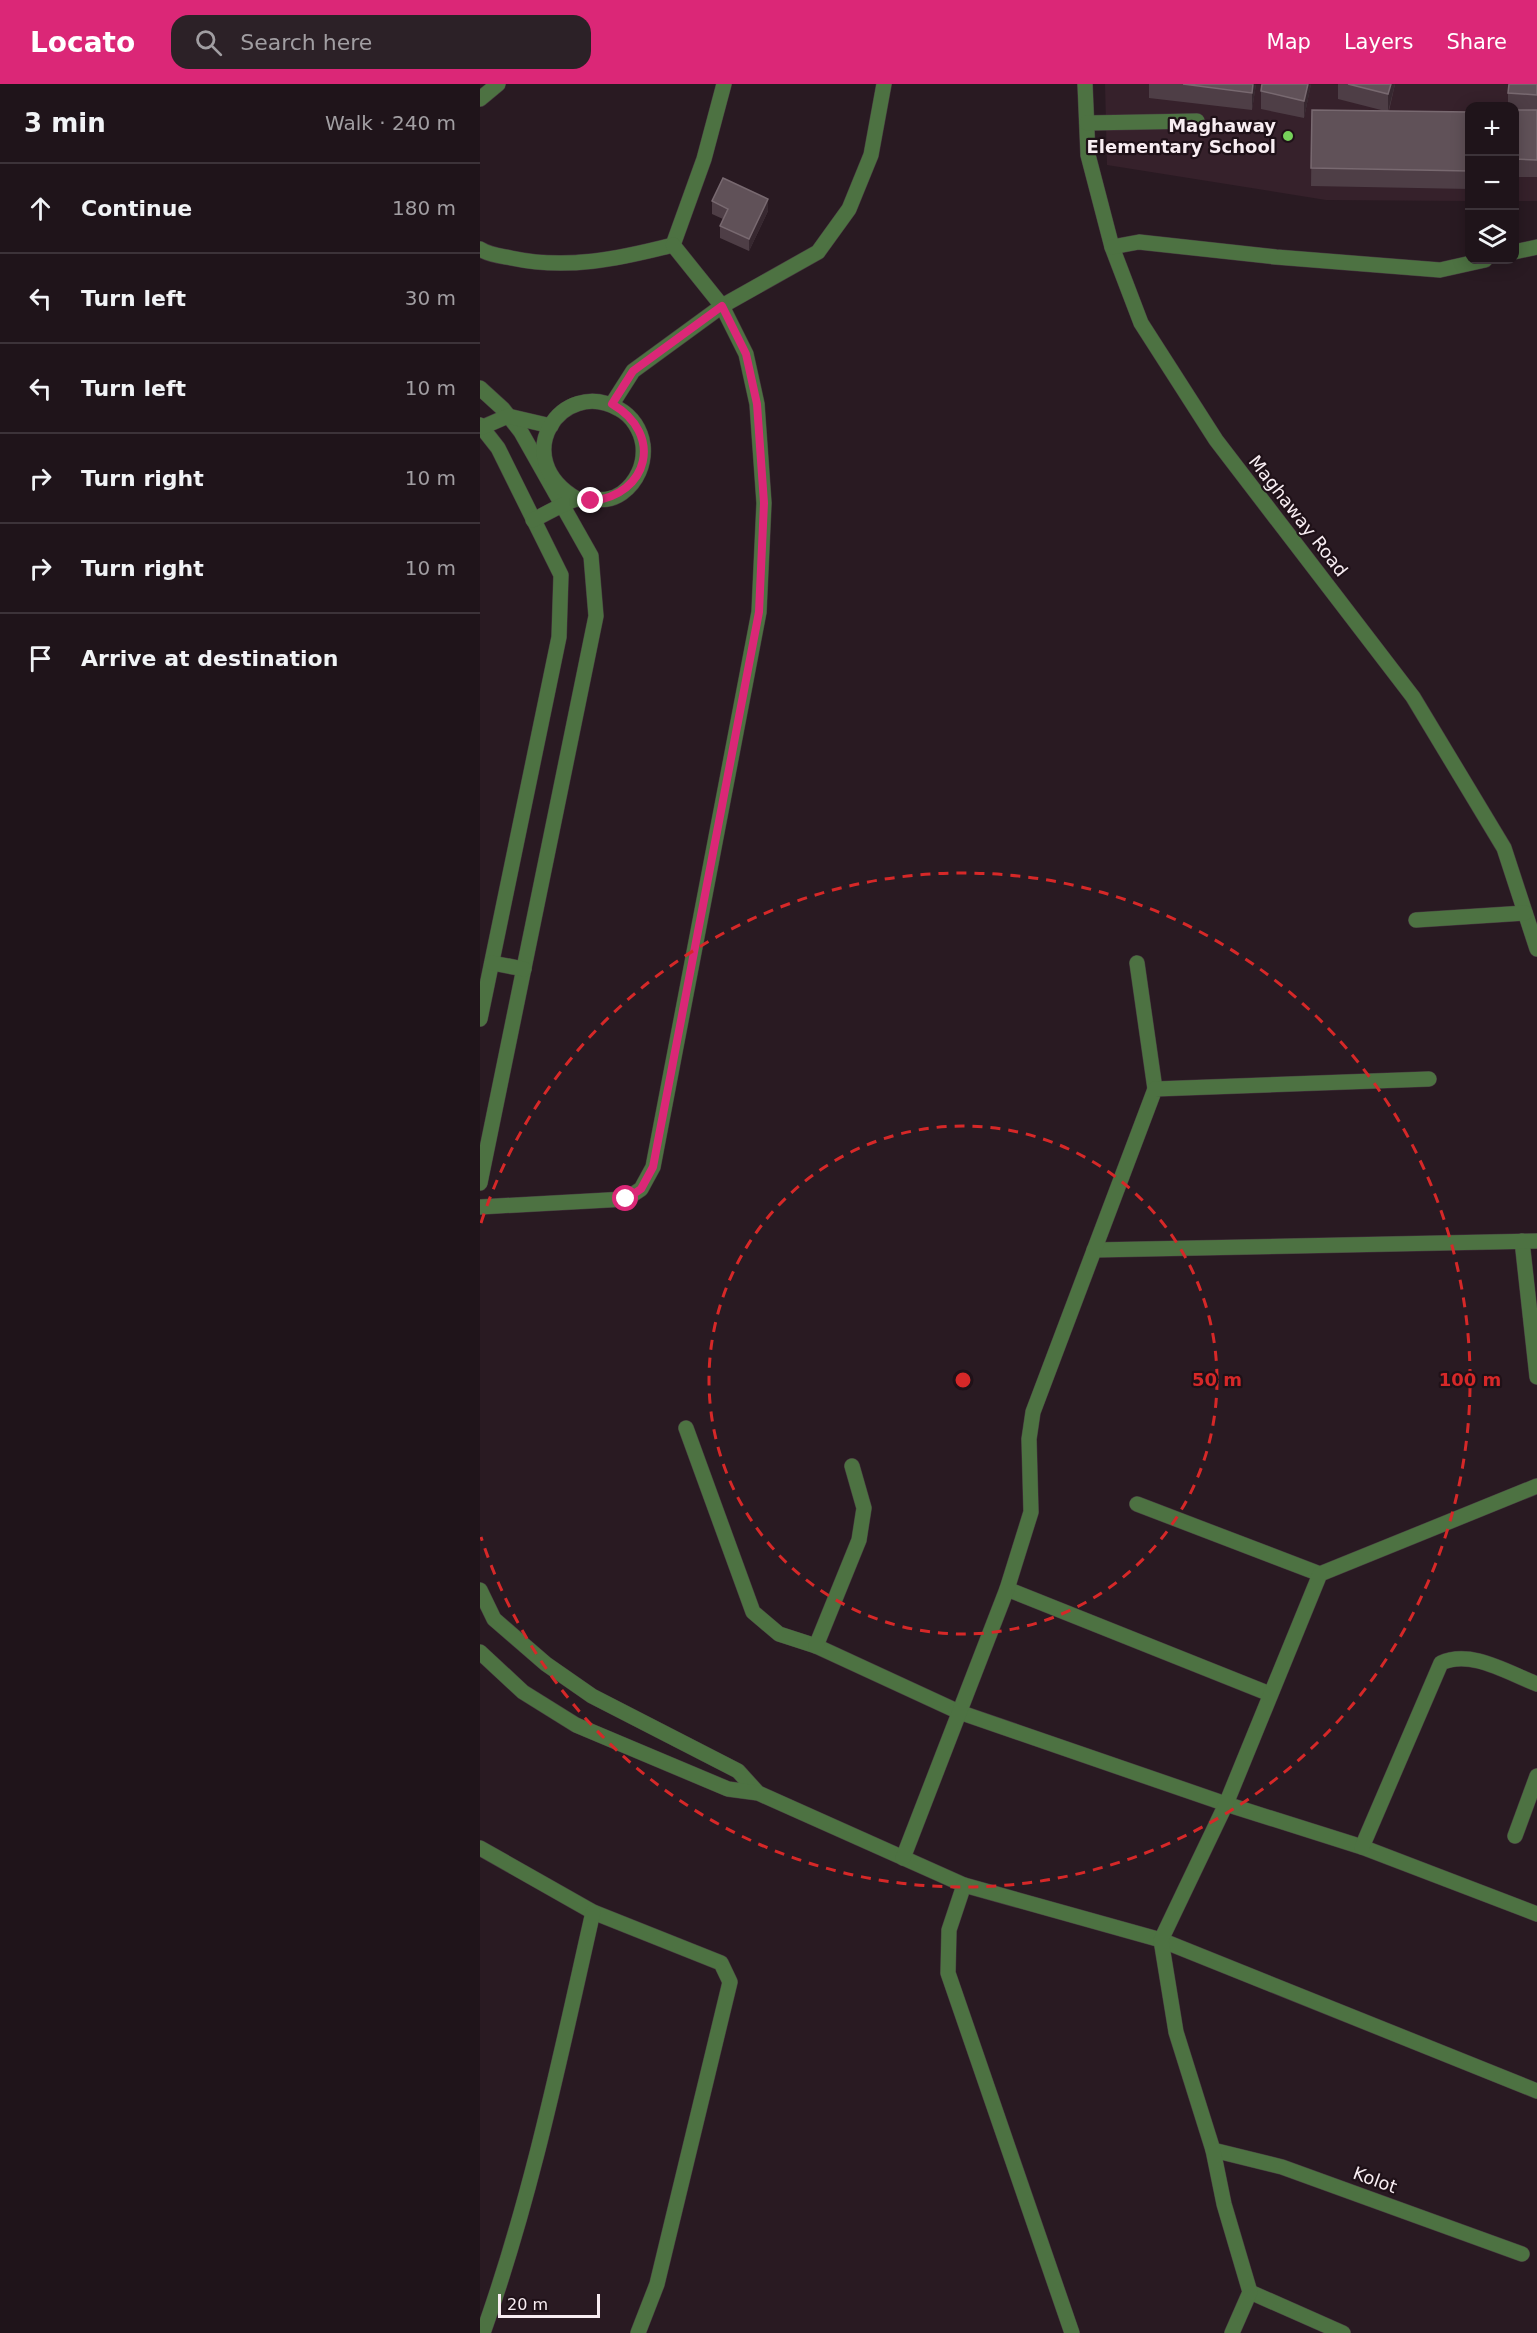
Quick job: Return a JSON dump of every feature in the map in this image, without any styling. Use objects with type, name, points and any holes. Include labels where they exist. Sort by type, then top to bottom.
[{"type":"street","points":[[480,99],[498,84]]},
{"type":"street","points":[[673,245],[704,159],[724,84]]},
{"type":"street","points":[[612,404],[633,371],[722,306],[818,252],[849,209],[871,155],[884,84]]},
{"type":"street","name":"Maghaway Road","points":[[1085,84],[1088,155],[1112,247],[1141,323],[1215,440],[1413,697],[1504,848],[1537,949]]},
{"type":"street","points":[[1087,123],[1197,121]]},
{"type":"street","points":[[1112,247],[1139,242],[1276,257],[1440,270],[1467,264]]},
{"type":"street","points":[[480,249],[537,264],[578,265],[619,259],[673,245]]},
{"type":"street","points":[[480,1207],[626,1199],[641,1189],[653,1167],[759,612],[764,503],[757,404],[746,354],[722,306],[673,245]]},
{"type":"street","points":[[1519,251],[1537,247]]},
{"type":"street","points":[[480,388],[521,432],[591,556],[596,616],[480,1183]]},
{"type":"street","points":[[533,520],[577,499],[606,500],[621,494],[633,483],[640,470],[644,454],[639,431],[626,412],[612,404],[596,401],[580,403],[566,409],[550,426],[543,448],[544,464],[550,478],[561,490],[577,499]]},
{"type":"street","points":[[480,1019],[559,637],[561,575],[498,448],[482,426],[508,416],[550,426]]},
{"type":"street","points":[[1416,920],[1525,913]]},
{"type":"street","points":[[492,963],[524,969]]},
{"type":"street","points":[[903,1858],[1007,1589],[1031,1512],[1029,1439],[1033,1412],[1155,1089],[1137,963]]},
{"type":"street","points":[[1155,1089],[1429,1079]]},
{"type":"street","points":[[1094,1250],[1529,1241],[1537,1377]]},
{"type":"street","points":[[686,1428],[753,1612],[779,1634],[816,1646],[959,1712],[1226,1804],[1362,1847],[1537,1914]]},
{"type":"street","points":[[816,1646],[859,1540],[864,1508],[852,1466]]},
{"type":"street","points":[[1137,1504],[1320,1574],[1537,1486]]},
{"type":"street","points":[[1232,2333],[1250,2292],[1224,2204],[1213,2150],[1176,2032],[1161,1940],[1226,1804],[1320,1574]]},
{"type":"street","points":[[1007,1589],[1270,1694]]},
{"type":"street","points":[[480,1590],[494,1619],[546,1664],[592,1696],[738,1771],[758,1793]]},
{"type":"street","points":[[480,1652],[523,1692],[576,1725],[728,1789],[758,1793],[964,1885],[1161,1940],[1537,2091]]},
{"type":"street","points":[[1362,1847],[1440,1663],[1452,1658],[1468,1658],[1537,1684]]},
{"type":"street","points":[[1515,1836],[1537,1776]]},
{"type":"street","points":[[480,1848],[593,1912],[720,1963],[730,1982],[657,2284],[638,2333]]},
{"type":"street","points":[[964,1885],[949,1930],[948,1973],[1072,2333]]},
{"type":"street","points":[[483,2333],[506,2271],[542,2133],[593,1912]]},
{"type":"street","name":"Kolot","points":[[1213,2150],[1282,2168],[1522,2254]]},
{"type":"street","points":[[1250,2292],[1343,2333]]},
{"type":"shaded area","name":"Maghaway Elementary School","points":[[1105,84],[1537,84],[1537,201],[1519,201],[1519,102],[1465,102],[1465,201],[1326,200],[1107,165]]},
{"type":"building","points":[[1183,84],[1253,84],[1252,93]]},
{"type":"building","points":[[1262,84],[1308,84],[1304,101],[1261,91]]},
{"type":"building","points":[[1348,84],[1391,84],[1388,94]]},
{"type":"building","points":[[1509,84],[1537,84],[1537,95],[1508,93]]},
{"type":"building","points":[[1312,110],[1465,112],[1465,171],[1311,168]]},
{"type":"building","points":[[1519,110],[1537,110],[1537,160],[1519,159]]},
{"type":"building","points":[[723,178],[768,199],[749,239],[720,226],[728,209],[712,201]]},
{"type":"place","name":"Maghaway Elementary School","points":[[1288,136]]},
{"type":"route","points":[[591,501],[606,500],[621,494],[633,483],[640,470],[644,454],[642,438],[636,424],[626,412],[612,404],[633,371],[722,306],[746,354],[757,404],[764,503],[759,612],[653,1167],[641,1189],[626,1199]]}]
